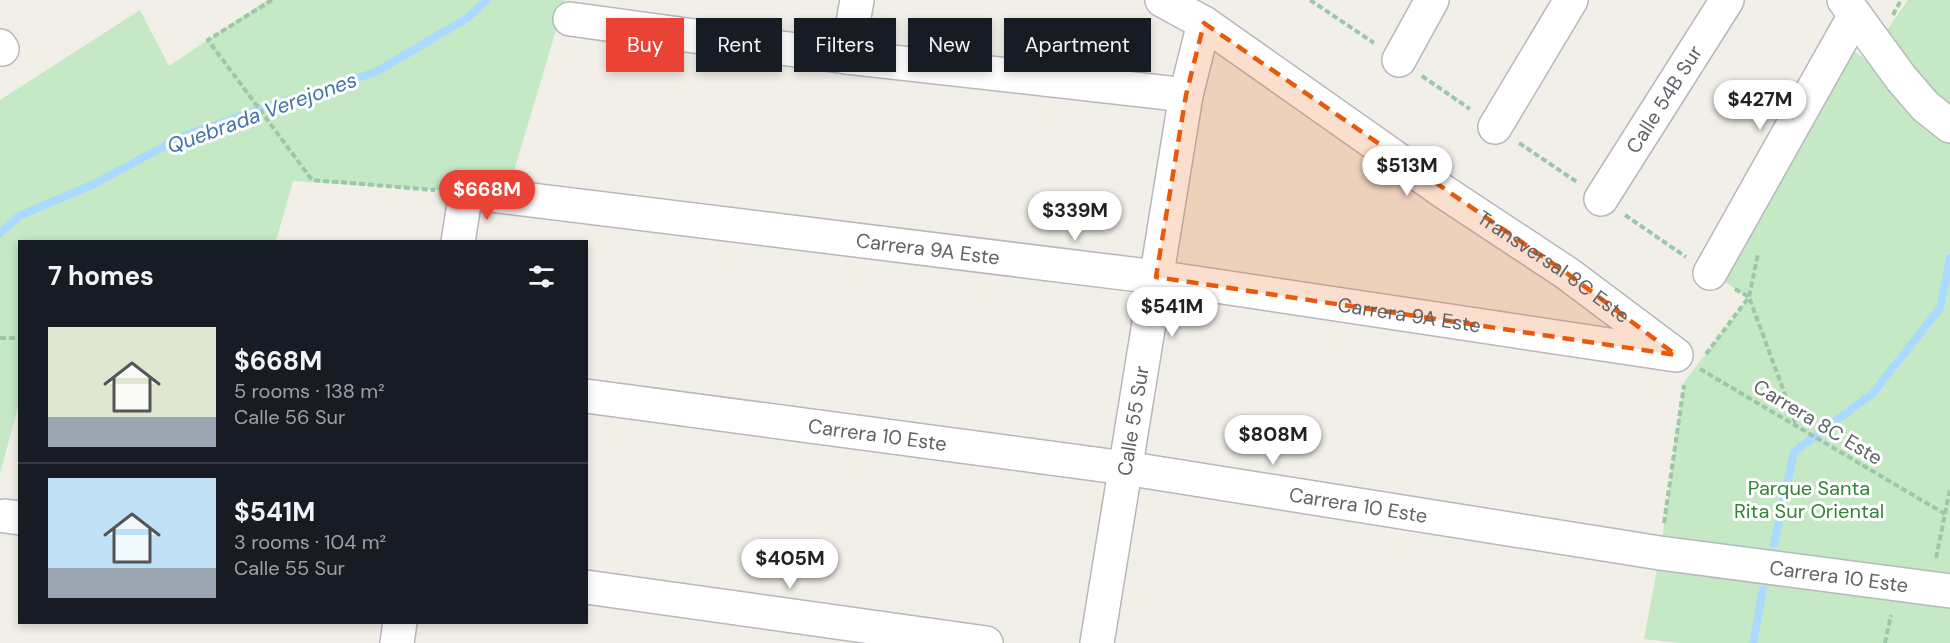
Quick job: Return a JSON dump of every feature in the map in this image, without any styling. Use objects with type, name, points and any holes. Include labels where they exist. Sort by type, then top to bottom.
[{"type":"street","points":[[854,18],[857,0]]},
{"type":"street","name":"Transversal 8C Este","points":[[1162,0],[1204,23],[1444,192],[1568,274],[1686,361]]},
{"type":"street","points":[[1399,60],[1432,0]]},
{"type":"street","points":[[1495,127],[1571,0]]},
{"type":"street","name":"Calle 54B Sur","points":[[1601,199],[1727,0]]},
{"type":"street","points":[[1710,273],[1850,8],[1901,78],[1925,106],[1950,126]]},
{"type":"street","points":[[570,19],[794,50]]},
{"type":"street","name":"Calle 55 Sur","points":[[1097,643],[1186,95],[1204,23]]},
{"type":"street","points":[[896,62],[1186,95]]},
{"type":"street","points":[[458,240],[465,192]]},
{"type":"street","name":"Carrera 9A Este","points":[[465,192],[1156,278],[1686,361]]},
{"type":"street","name":"Carrera 10 Este","points":[[588,396],[1125,468],[1660,553],[1940,589]]},
{"type":"street","points":[[588,587],[986,643]]},
{"type":"street","points":[[397,643],[400,624]]},
{"type":"path","points":[[272,0],[208,40],[312,180],[465,192]]},
{"type":"path","points":[[1758,253],[1749,297],[1797,427]]},
{"type":"path","points":[[1710,273],[1749,297]]},
{"type":"path","points":[[1660,553],[1686,361],[1749,297]]},
{"type":"path","points":[[0,338],[18,338]]},
{"type":"path","name":"Carrera 8C Este","points":[[1686,361],[1945,514]]},
{"type":"path","points":[[1940,589],[1945,514],[1950,489]]},
{"type":"highlighted area","points":[[1204,23],[1568,274],[1676,355],[1156,277],[1186,95]]},
{"type":"green space","points":[[267,0],[565,0],[513,174],[470,171],[466,192],[293,181],[276,240],[18,240],[18,408],[0,473],[0,100],[140,10],[169,66]]},
{"type":"green space","name":"Parque Santa Rita Sur Oriental","points":[[1908,0],[1950,0],[1950,643],[1680,643],[1644,639],[1660,553],[1684,382],[1749,298],[1720,279],[1851,49],[1866,60]]},
{"type":"waterway","name":"Quebrada Verejones","points":[[0,233],[19,216],[94,184],[183,136],[376,72],[467,18],[487,0]]},
{"type":"waterway","points":[[1774,544],[1794,452],[1873,393],[1940,308],[1950,258]]},
{"type":"waterway","points":[[1753,643],[1763,590]]}]
